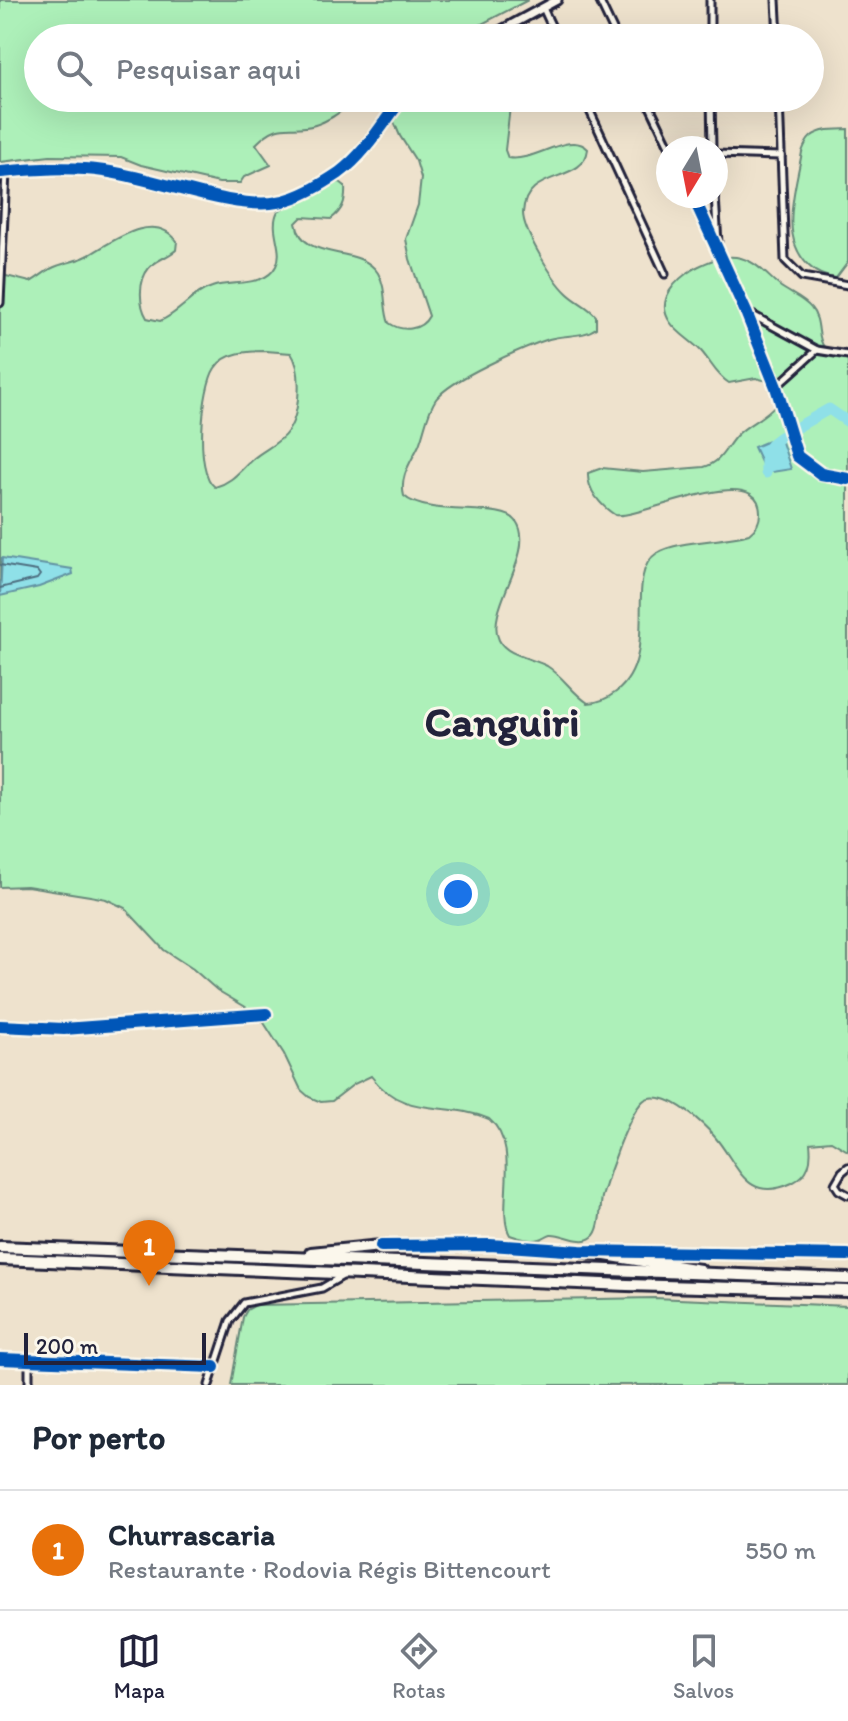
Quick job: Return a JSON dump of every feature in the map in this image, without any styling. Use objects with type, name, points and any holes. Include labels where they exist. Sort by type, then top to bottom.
[{"type":"highway","points":[[281,1257],[381,1246]]},
{"type":"highway","points":[[0,1247],[848,1279]]},
{"type":"highway","points":[[580,1251],[746,1277]]},
{"type":"highway","points":[[0,1259],[848,1291]]},
{"type":"main road","points":[[513,24],[557,0]]},
{"type":"main road","points":[[3,172],[66,167],[106,171],[238,200],[277,202],[313,189],[340,172],[362,150],[391,112]]},
{"type":"main road","points":[[381,1246],[490,1245],[580,1251],[848,1255]]},
{"type":"street","points":[[599,0],[610,24]]},
{"type":"street","points":[[710,0],[710,24]]},
{"type":"street","points":[[776,0],[777,24]]},
{"type":"street","points":[[543,8],[550,24]]},
{"type":"street","points":[[590,112],[665,274]]},
{"type":"street","points":[[653,112],[664,136]]},
{"type":"street","points":[[711,112],[712,136]]},
{"type":"street","points":[[779,112],[785,260],[802,277],[848,285]]},
{"type":"street","points":[[728,154],[781,156]]},
{"type":"street","points":[[0,303],[3,172]]},
{"type":"street","points":[[699,208],[776,387],[797,456],[821,474],[848,479]]},
{"type":"street","points":[[716,208],[718,248]]},
{"type":"street","points":[[746,312],[817,350],[848,355]]},
{"type":"street","points":[[776,387],[817,350]]},
{"type":"street","points":[[0,1026],[64,1029],[266,1014]]},
{"type":"street","points":[[848,1167],[835,1184],[848,1195]]},
{"type":"street","points":[[209,1385],[230,1321],[244,1303],[322,1288],[348,1273]]},
{"type":"street","points":[[0,1359],[214,1367]]},
{"type":"street","points":[[29,1360],[29,1385]]},
{"type":"green space","points":[[0,0],[528,0],[482,24],[24,24],[24,112],[340,112],[321,123],[279,129],[265,136],[256,144],[271,165],[244,177],[240,183],[219,183],[141,165],[121,157],[50,156],[0,162]]},
{"type":"green space","points":[[390,112],[509,112],[505,150],[508,158],[529,156],[572,143],[588,149],[584,160],[576,168],[533,189],[526,199],[523,213],[533,243],[547,267],[567,293],[596,316],[596,328],[549,339],[523,349],[472,373],[444,391],[430,410],[419,445],[404,476],[403,489],[404,496],[415,503],[447,509],[496,512],[516,521],[521,534],[521,548],[498,613],[496,627],[499,640],[508,650],[547,666],[588,703],[610,696],[630,677],[640,638],[642,579],[647,564],[657,553],[676,546],[749,534],[756,528],[759,519],[755,498],[741,491],[697,495],[615,515],[592,491],[588,473],[602,468],[643,472],[710,465],[741,431],[776,404],[778,394],[771,382],[756,378],[729,383],[701,351],[673,326],[665,306],[666,298],[675,284],[704,263],[725,257],[743,259],[808,305],[816,315],[822,345],[835,352],[848,352],[848,1151],[831,1141],[810,1143],[810,1161],[803,1175],[792,1183],[763,1189],[744,1178],[714,1136],[689,1113],[667,1100],[655,1097],[646,1099],[637,1108],[614,1161],[602,1197],[597,1230],[592,1237],[583,1240],[551,1234],[529,1240],[510,1235],[505,1210],[505,1145],[489,1119],[397,1099],[371,1076],[354,1084],[332,1101],[321,1102],[309,1097],[301,1090],[284,1054],[259,1015],[217,990],[164,950],[125,908],[90,896],[27,886],[0,887],[0,261],[6,276],[30,282],[53,267],[87,256],[132,232],[156,228],[167,232],[177,241],[176,250],[149,268],[141,286],[144,313],[147,318],[160,321],[205,290],[264,278],[271,273],[279,253],[275,225],[278,211],[326,185],[340,182],[345,186],[345,196],[338,212],[331,219],[302,217],[296,223],[301,236],[320,249],[358,258],[369,264],[381,279],[389,323],[405,329],[416,327],[429,316],[406,239],[418,205],[421,178],[416,161]],"holes":[[[253,351],[291,353],[295,361],[298,392],[295,414],[288,431],[232,479],[215,487],[208,479],[202,448],[204,410],[215,368],[225,359]]]},
{"type":"green space","points":[[848,129],[848,262],[836,278],[821,275],[809,266],[794,241],[792,227],[793,196],[802,152],[811,137],[827,130]]},
{"type":"green space","points":[[654,1298],[848,1306],[848,1385],[231,1385],[243,1317],[247,1310],[256,1305]]},
{"type":"water","points":[[780,436],[791,469],[766,473],[754,447]]},
{"type":"water","points":[[2,558],[72,569],[73,574],[39,587],[0,596]]},
{"type":"waterway","points":[[794,429],[829,409],[848,422]]},
{"type":"waterway","points":[[766,473],[768,449],[785,434]]},
{"type":"cycle path","points":[[0,172],[91,169],[217,198],[240,202],[278,202],[332,178],[357,157],[392,112]]},
{"type":"cycle path","points":[[698,208],[776,387],[797,456],[821,474],[848,479]]},
{"type":"cycle path","points":[[0,1026],[64,1029],[266,1014]]},
{"type":"cycle path","points":[[381,1246],[490,1245],[580,1251],[848,1255]]},
{"type":"cycle path","points":[[0,1359],[214,1367]]},
{"type":"place","name":"Churrascaria","points":[[149,1286]]},
{"type":"district","name":"Canguiri","points":[[502,721]]}]
